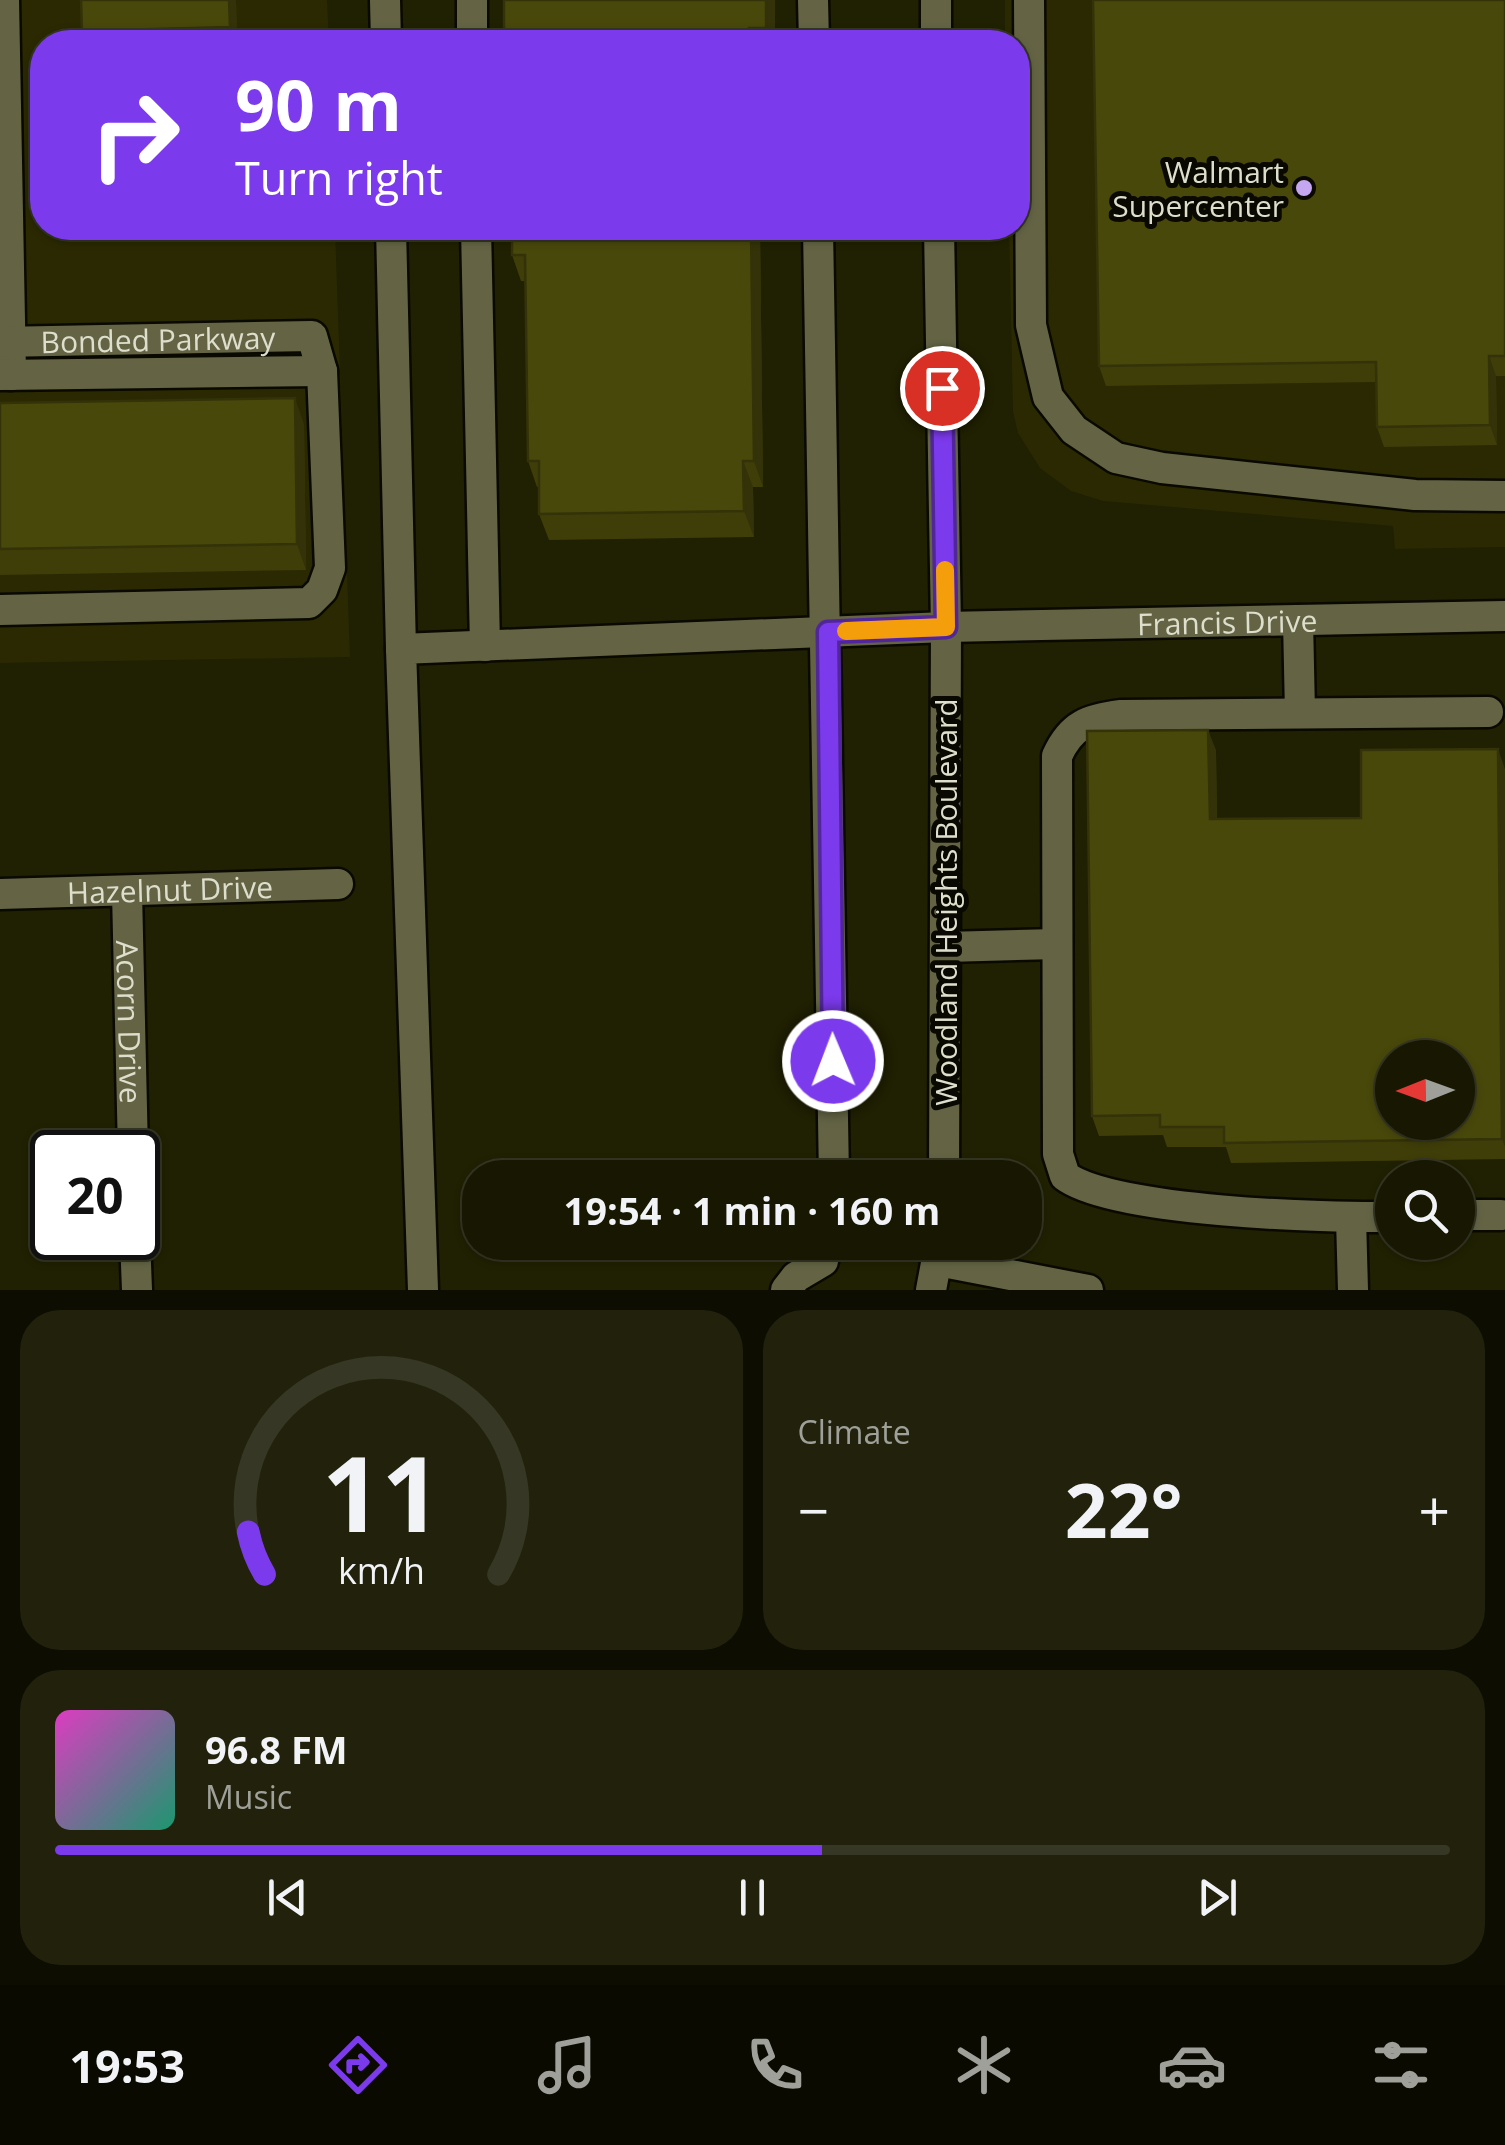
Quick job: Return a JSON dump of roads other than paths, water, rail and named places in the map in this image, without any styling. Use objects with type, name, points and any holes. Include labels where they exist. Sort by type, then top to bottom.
[{"type":"street","points":[[0,610],[309,603],[322,590],[330,568],[322,370],[6,375],[4,0]]},
{"type":"street","points":[[385,0],[386,30]]},
{"type":"street","points":[[472,0],[472,30]]},
{"type":"street","points":[[812,0],[813,30]]},
{"type":"street","points":[[936,0],[936,30]]},
{"type":"street","points":[[1029,0],[1029,30]]},
{"type":"street","points":[[1030,163],[1031,326],[1048,396],[1074,430],[1116,458],[1162,468],[1416,495],[1505,496]]},
{"type":"street","points":[[391,240],[423,1290]]},
{"type":"street","points":[[476,240],[486,646]]},
{"type":"street","points":[[818,240],[828,632],[834,1160]]},
{"type":"street","name":"Woodland Heights Boulevard","points":[[940,240],[946,627],[944,1160]]},
{"type":"street","name":"Bonded Parkway","points":[[6,342],[312,336],[322,370]]},
{"type":"street","name":"Francis Drive","points":[[402,649],[946,627],[1505,616]]},
{"type":"street","points":[[1298,620],[1300,714]]},
{"type":"street","points":[[1375,1217],[1210,1209],[1090,1190],[1065,1176],[1058,1154],[1057,756],[1067,734],[1092,718],[1121,714],[1488,712]]},
{"type":"street","name":"Hazelnut Drive","points":[[0,894],[338,884]]},
{"type":"street","name":"Acorn Drive","points":[[126,892],[133,1130]]},
{"type":"street","points":[[946,947],[1058,944]]},
{"type":"street","points":[[1475,1215],[1501,1214]]},
{"type":"street","points":[[1351,1218],[1353,1290]]},
{"type":"street","points":[[136,1260],[137,1290]]},
{"type":"street","points":[[786,1290],[796,1277],[823,1260]]},
{"type":"street","points":[[936,1264],[1088,1290]]},
{"type":"place","name":"Walmart Supercenter","points":[[1304,188]]}]
